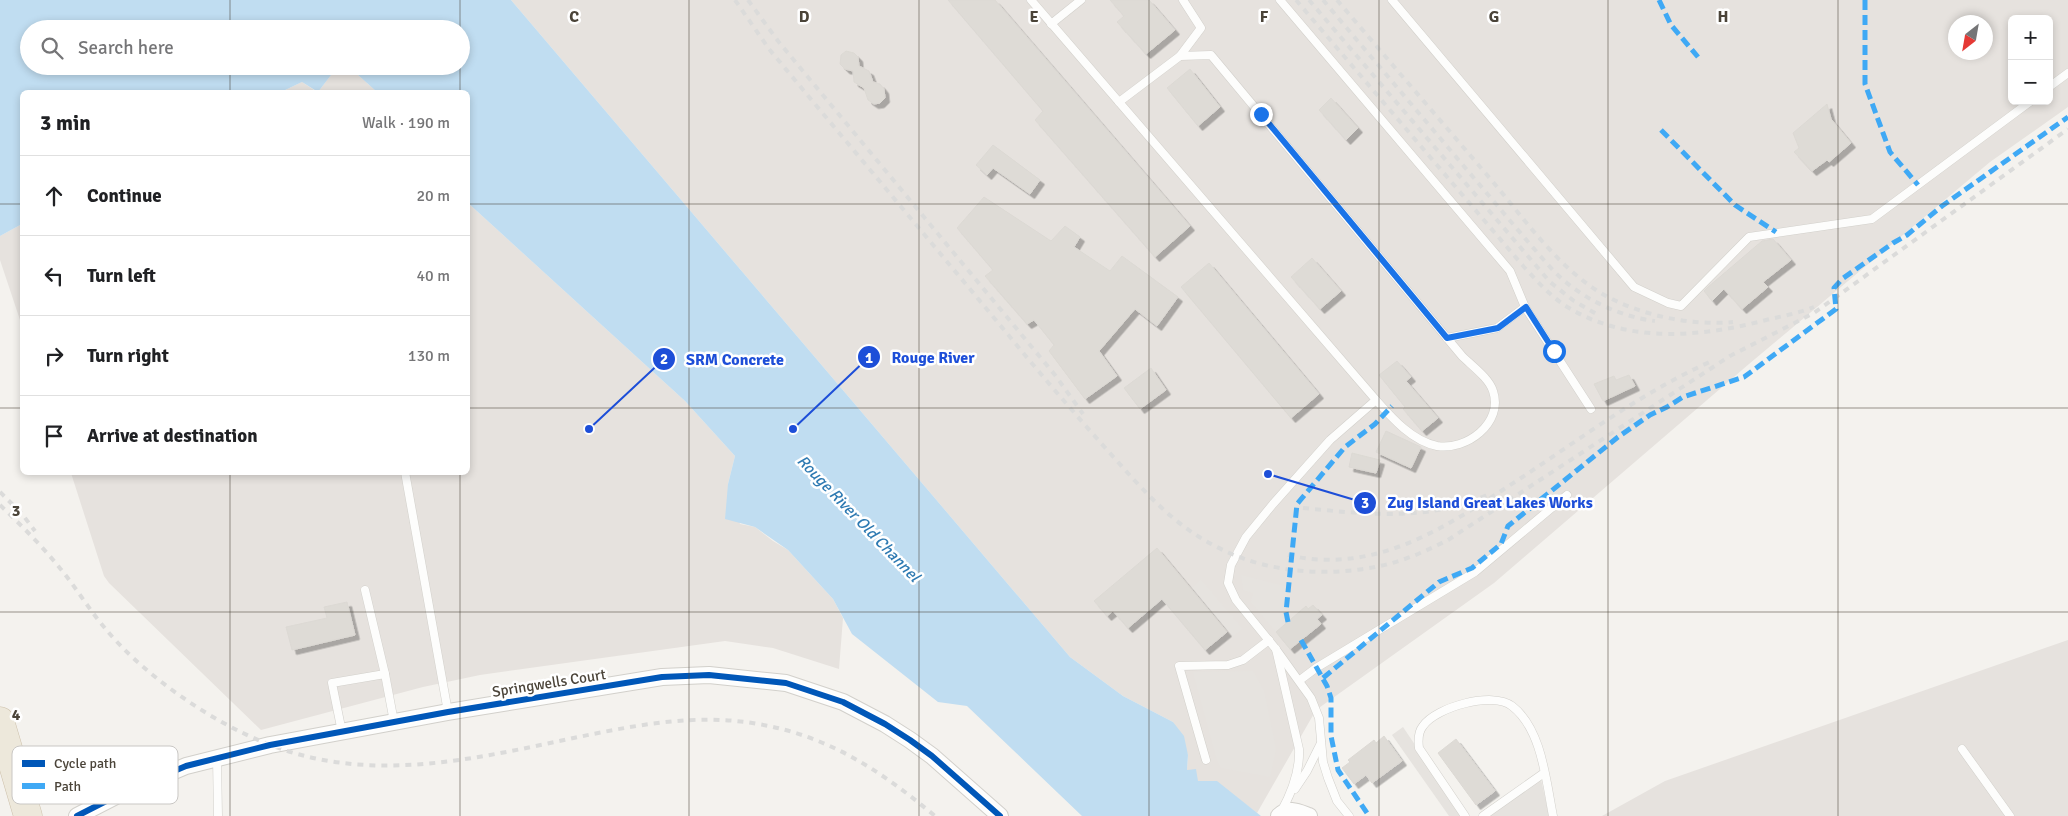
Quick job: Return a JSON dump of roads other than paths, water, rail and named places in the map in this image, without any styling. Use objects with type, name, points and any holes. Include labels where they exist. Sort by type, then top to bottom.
[{"type":"highway","points":[[0,721],[12,762]]},
{"type":"highway","points":[[24,804],[28,816]]},
{"type":"street","name":"Springwells Court","points":[[178,769],[270,746],[448,712],[662,677],[709,675],[786,683],[843,702],[885,724],[932,756],[1000,816]]},
{"type":"street","name":"Springwells Court","points":[[78,816],[101,804]]},
{"type":"street","points":[[1280,813],[1290,810],[1309,816]]},
{"type":"lane","points":[[1031,0],[1401,427],[1436,446],[1451,446],[1468,442],[1481,432],[1492,417],[1493,390],[1447,338],[1211,55],[1180,56]]},
{"type":"lane","points":[[1051,24],[1080,0]]},
{"type":"lane","points":[[1119,102],[1180,56],[1201,28],[1183,0]]},
{"type":"lane","points":[[1280,0],[1510,271],[1526,307],[1591,409]]},
{"type":"lane","points":[[1392,0],[1634,287],[1668,303],[1680,306],[1749,237],[1872,219],[2026,105]]},
{"type":"lane","points":[[2053,84],[2068,73]]},
{"type":"lane","points":[[1447,338],[1498,328],[1526,307]]},
{"type":"lane","points":[[1349,816],[1338,801],[1328,778],[1316,710],[1300,680],[1236,600],[1228,583],[1230,565],[1246,538],[1301,471],[1330,440],[1376,400]]},
{"type":"lane","points":[[406,475],[448,712]]},
{"type":"lane","points":[[1300,680],[1316,668],[1475,572],[1567,495]]},
{"type":"lane","points":[[365,590],[385,674],[394,722]]},
{"type":"lane","points":[[1206,760],[1179,666],[1228,665],[1243,660],[1269,640]]},
{"type":"lane","points":[[1275,648],[1299,749],[1296,778],[1280,813]]},
{"type":"lane","points":[[342,732],[332,684],[385,674]]},
{"type":"lane","points":[[1465,816],[1420,748],[1418,738],[1423,726],[1434,716],[1454,707],[1488,699],[1500,700],[1512,705],[1533,734],[1540,752],[1553,816]]},
{"type":"lane","points":[[1280,813],[1307,771],[1321,741]]},
{"type":"lane","points":[[1962,749],[2010,816]]},
{"type":"lane","points":[[217,758],[218,816]]},
{"type":"lane","points":[[1483,816],[1544,773]]},
{"type":"water","name":"Rouge River Old Channel","points":[[0,0],[511,0],[1070,657],[1123,696],[1173,722],[1184,736],[1188,755],[1187,770],[1196,769],[1198,781],[1217,781],[1261,816],[1082,816],[967,706],[938,702],[852,634],[833,599],[788,550],[755,527],[725,519],[728,484],[735,456],[685,401],[470,205],[470,90],[375,90],[358,75],[470,75],[470,20],[20,20],[20,75],[331,75],[320,90],[315,90],[302,82],[285,90],[20,90],[20,225],[0,236]]},
{"type":"railway","points":[[735,0],[769,49],[1046,381],[1135,481],[1161,507],[1205,541],[1241,558],[1260,564],[1300,571],[1341,571],[1380,566],[1415,555],[1448,540],[1730,356],[1814,313],[2068,129]]},
{"type":"railway","points":[[748,0],[778,41],[1055,375],[1083,414]]},
{"type":"railway","points":[[1296,0],[1524,267],[1562,304],[1592,320],[1616,327],[1666,334],[1691,333],[1742,326],[1814,307]]},
{"type":"railway","points":[[1309,0],[1550,282],[1574,301],[1600,316]]},
{"type":"railway","points":[[1323,0],[1556,273],[1581,293],[1604,306],[1629,316],[1655,321]]},
{"type":"railway","points":[[1337,0],[1532,229],[1575,274],[1591,287],[1608,297],[1622,304],[1653,314],[1685,321],[1733,322]]},
{"type":"railway","points":[[1288,555],[1321,560],[1352,558],[1383,552],[1412,542],[1467,512],[1638,400],[1712,361]]},
{"type":"railway","points":[[0,492],[22,514],[35,531]]},
{"type":"railway","points":[[1303,508],[1373,514],[1419,513],[1464,504],[1487,495]]},
{"type":"railway","points":[[0,505],[31,535],[65,574],[104,627],[138,662],[201,710],[246,735],[268,744],[308,757],[349,764],[389,766],[471,758],[655,723],[696,720],[737,721],[784,730],[808,737],[831,747],[874,770],[935,816]]},
{"type":"place","name":"SRM Concrete","points":[[589,429]]},
{"type":"place","name":"Rouge River","points":[[793,429]]},
{"type":"place","name":"Zug Island Great Lakes Works","points":[[1268,474]]}]
